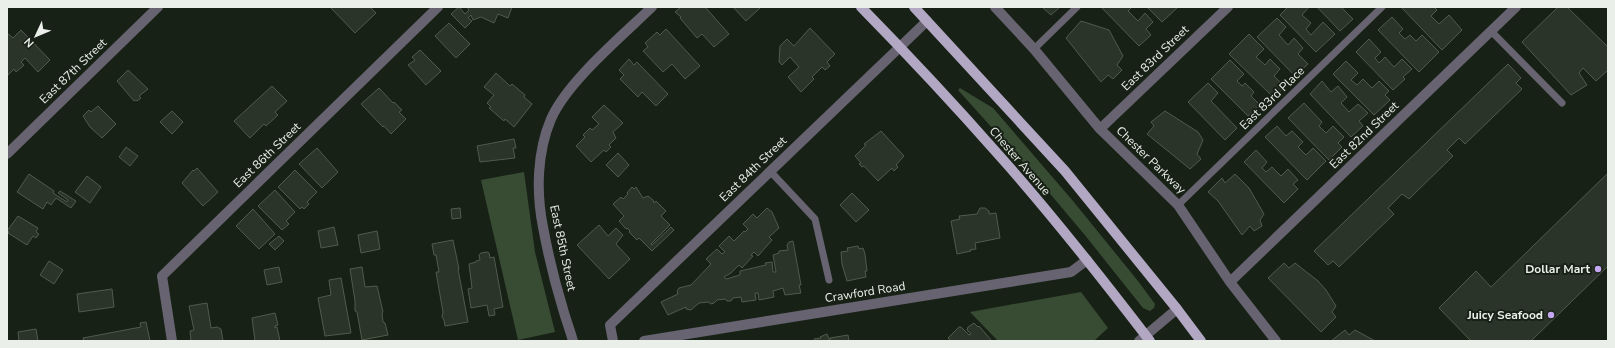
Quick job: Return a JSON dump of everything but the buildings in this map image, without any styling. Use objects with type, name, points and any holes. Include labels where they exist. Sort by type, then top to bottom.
[{"type":"main road","name":"Chester Avenue","points":[[861,7],[900,47],[998,154],[1087,260],[1145,339]]},
{"type":"main road","name":"Chester Avenue","points":[[914,7],[1065,171],[1177,309],[1201,341]]},
{"type":"street","name":"East 87th Street","points":[[7,154],[158,7]]},
{"type":"street","name":"East 86th Street","points":[[172,341],[162,276],[438,7]]},
{"type":"street","name":"East 85th Street","points":[[573,341],[562,308],[542,226],[539,180],[543,151],[551,120],[566,95],[592,66],[652,7]]},
{"type":"street","name":"Chester Parkway","points":[[995,7],[1034,49],[1100,128],[1178,205],[1230,282],[1276,341]]},
{"type":"street","name":"East 83rd Street","points":[[1100,128],[1228,7]]},
{"type":"street","name":"East 82nd Street","points":[[1230,282],[1516,7]]},
{"type":"street","name":"East 84th Street","points":[[613,341],[610,325],[927,20]]},
{"type":"street","name":"Crawford Road","points":[[644,341],[1071,272],[1087,260]]},
{"type":"street","points":[[1145,339],[1177,309]]},
{"type":"lane","points":[[1034,49],[1077,7]]},
{"type":"lane","name":"East 83rd Place","points":[[1178,205],[1382,7]]},
{"type":"lane","points":[[1491,31],[1562,103]]},
{"type":"lane","points":[[770,171],[815,219],[829,280]]},
{"type":"green space","points":[[960,88],[993,108],[1073,201],[1138,281],[1155,304],[1154,308],[1150,311],[1143,308],[1084,234],[1030,170],[958,90]]},
{"type":"green space","points":[[524,172],[535,252],[555,332],[518,340],[481,180]]},
{"type":"green space","points":[[1081,292],[1108,328],[1094,341],[998,341],[970,312]]},
{"type":"place","name":"Dollar Mart","points":[[1598,269]]},
{"type":"place","name":"Juicy Seafood","points":[[1551,315]]}]
